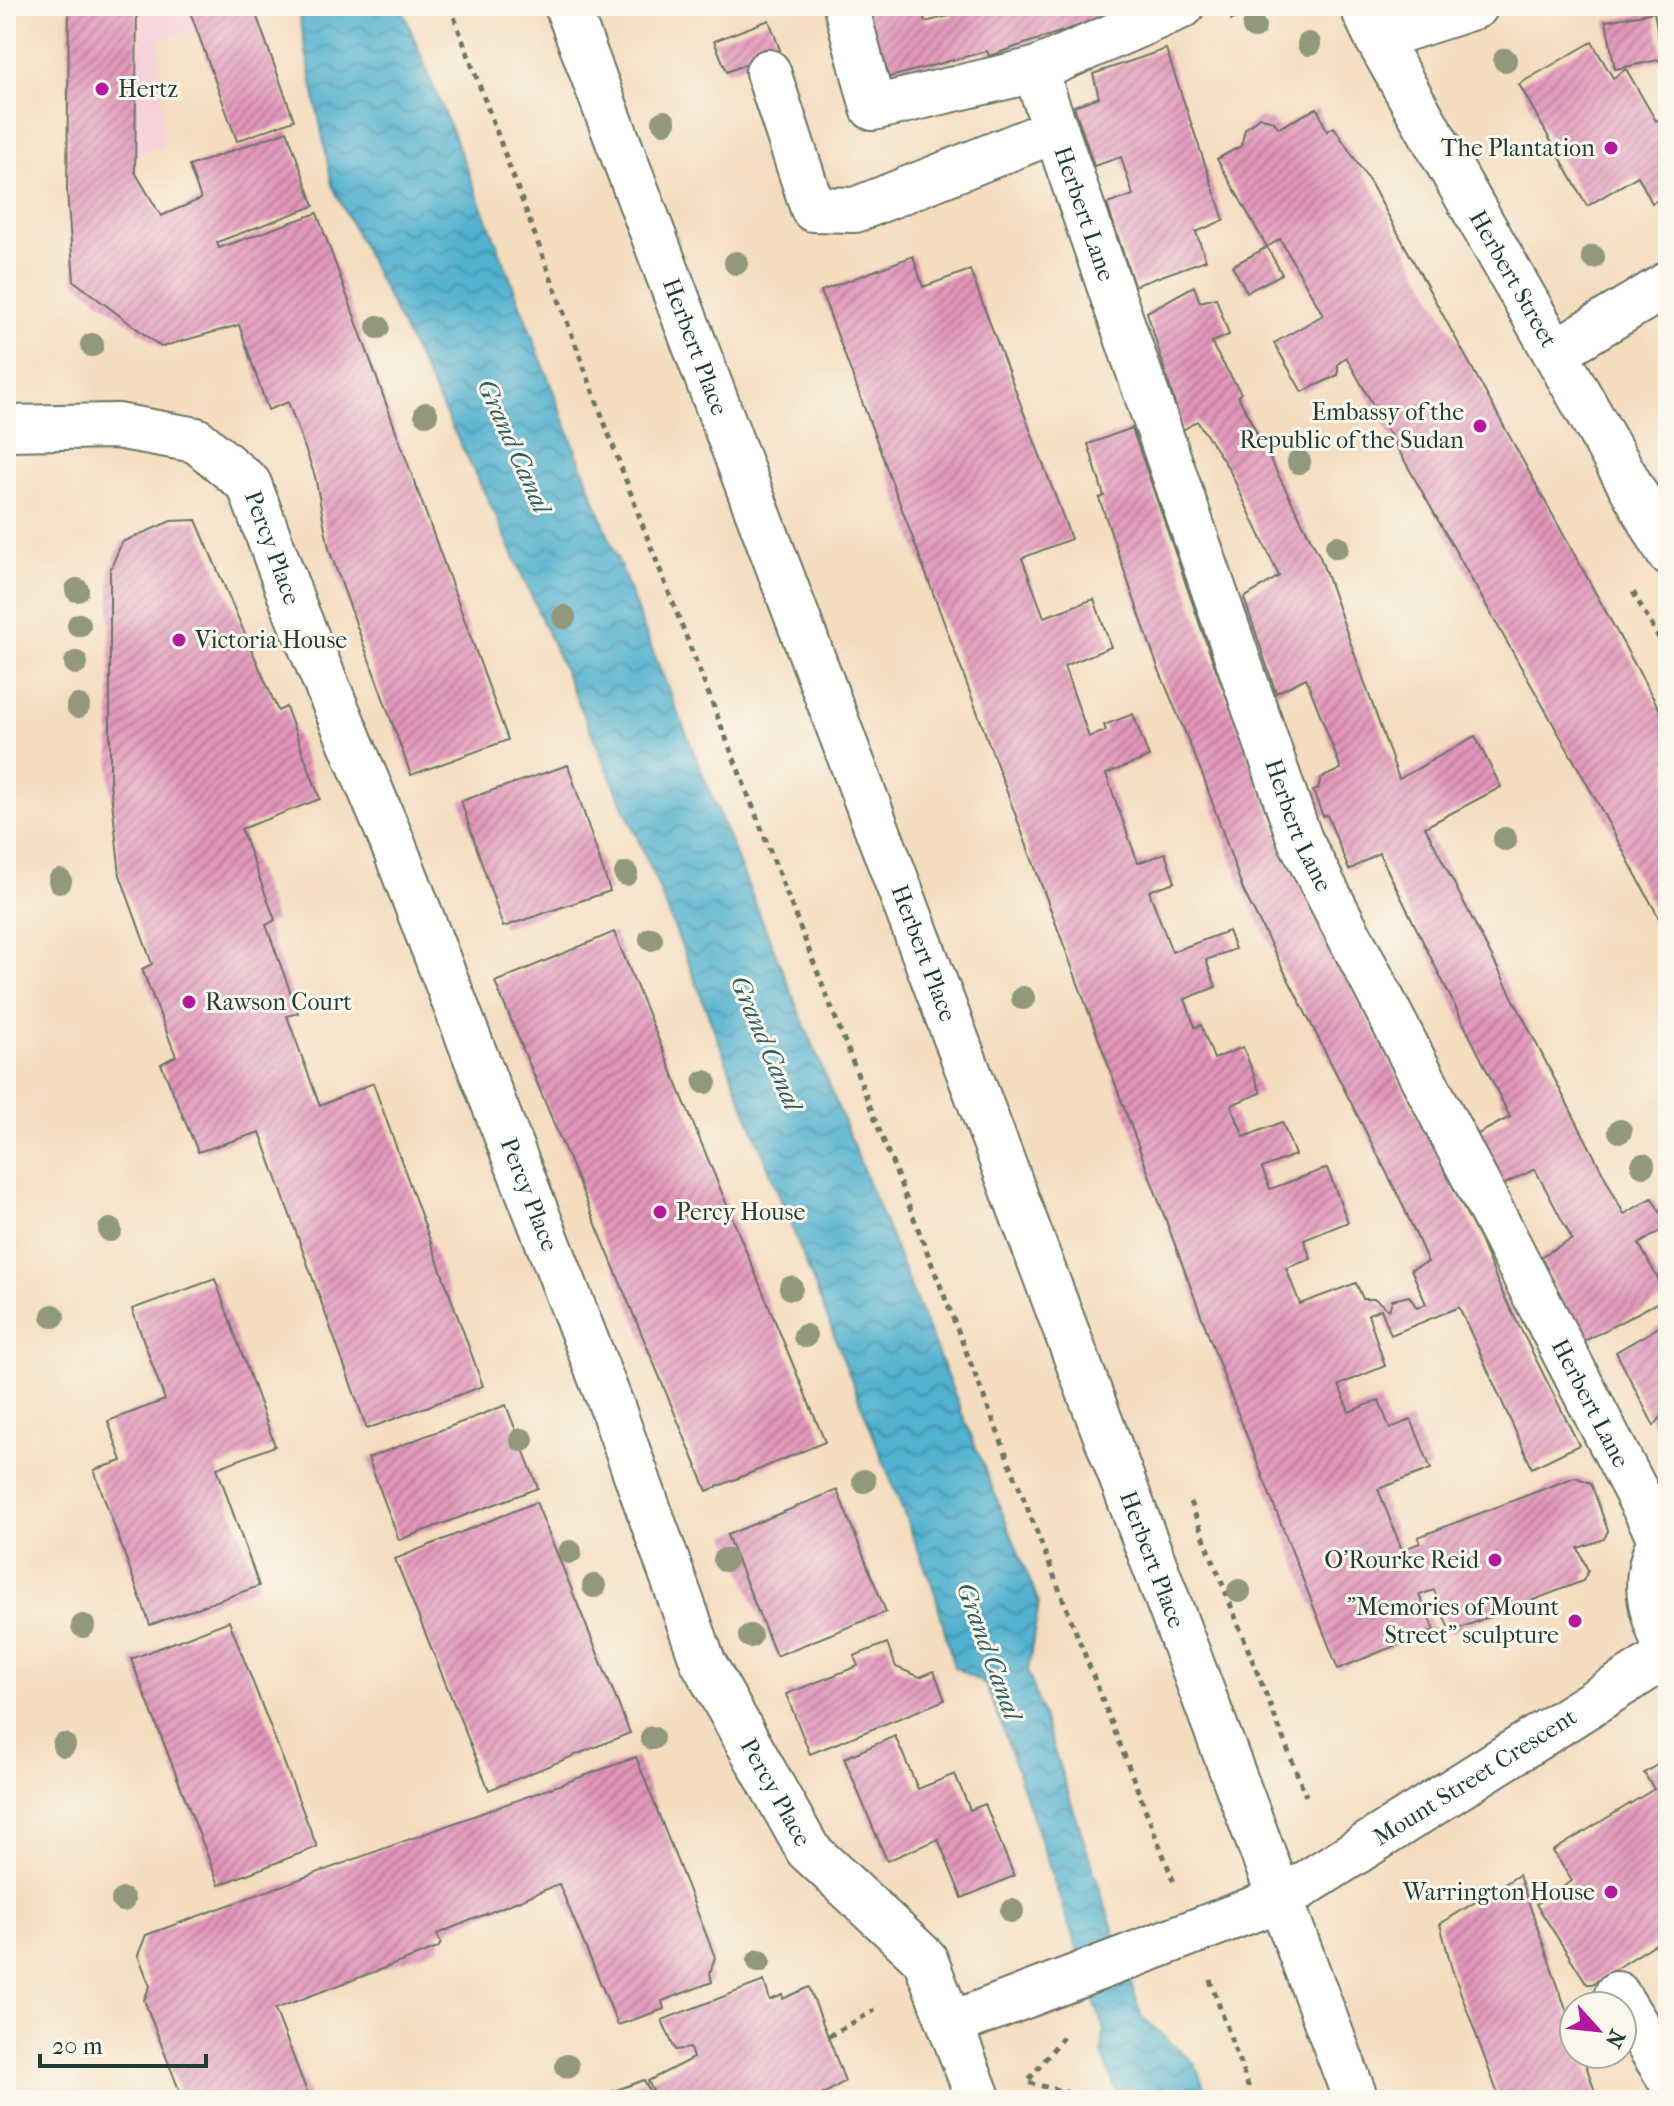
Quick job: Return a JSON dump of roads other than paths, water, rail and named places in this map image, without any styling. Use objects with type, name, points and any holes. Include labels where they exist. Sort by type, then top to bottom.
[{"type":"street","name":"Herbert Place","points":[[567,6],[1283,1898],[1356,2100]]},
{"type":"street","points":[[846,6],[873,108],[1035,70],[1182,6]]},
{"type":"street","points":[[1369,22],[1476,6]]},
{"type":"street","name":"Herbert Street","points":[[1369,22],[1668,552]]},
{"type":"street","name":"Herbert Lane","points":[[1035,70],[1300,840],[1664,1530]]},
{"type":"street","points":[[768,72],[813,209],[855,210],[1056,130]]},
{"type":"street","points":[[1555,352],[1668,284]]},
{"type":"street","name":"Percy Place","points":[[6,428],[117,426],[196,440],[249,484],[297,614],[391,839],[612,1407],[703,1662],[808,1850],[925,1959],[979,2100]]},
{"type":"street","name":"Mount Street Crescent","points":[[951,2024],[1283,1898],[1668,1654],[1652,1614],[1648,1573],[1664,1530]]},
{"type":"street","points":[[1638,2028],[1668,2076]]},
{"type":"water","name":"Grand Canal","points":[[297,6],[401,6],[492,231],[648,639],[1039,1603],[1028,1671],[1142,2017],[1195,2064],[1209,2100],[1119,2100],[1102,2053],[1104,2030],[999,1718],[985,1684],[954,1667],[935,1593],[652,871],[497,518],[332,185]]},
{"type":"place","name":"Hertz","points":[[102,89]]},
{"type":"place","name":"The Plantation","points":[[1611,148]]},
{"type":"place","name":"Embassy of the Republic of the Sudan","points":[[1480,426]]},
{"type":"place","name":"Victoria House","points":[[179,640]]},
{"type":"place","name":"Rawson Court","points":[[189,1002]]},
{"type":"place","name":"Percy House","points":[[660,1212]]},
{"type":"place","name":"O'Rourke Reid","points":[[1495,1560]]},
{"type":"place","name":"\"Memories of Mount Street\" sculpture","points":[[1575,1621]]},
{"type":"place","name":"Warrington House","points":[[1611,1892]]}]
